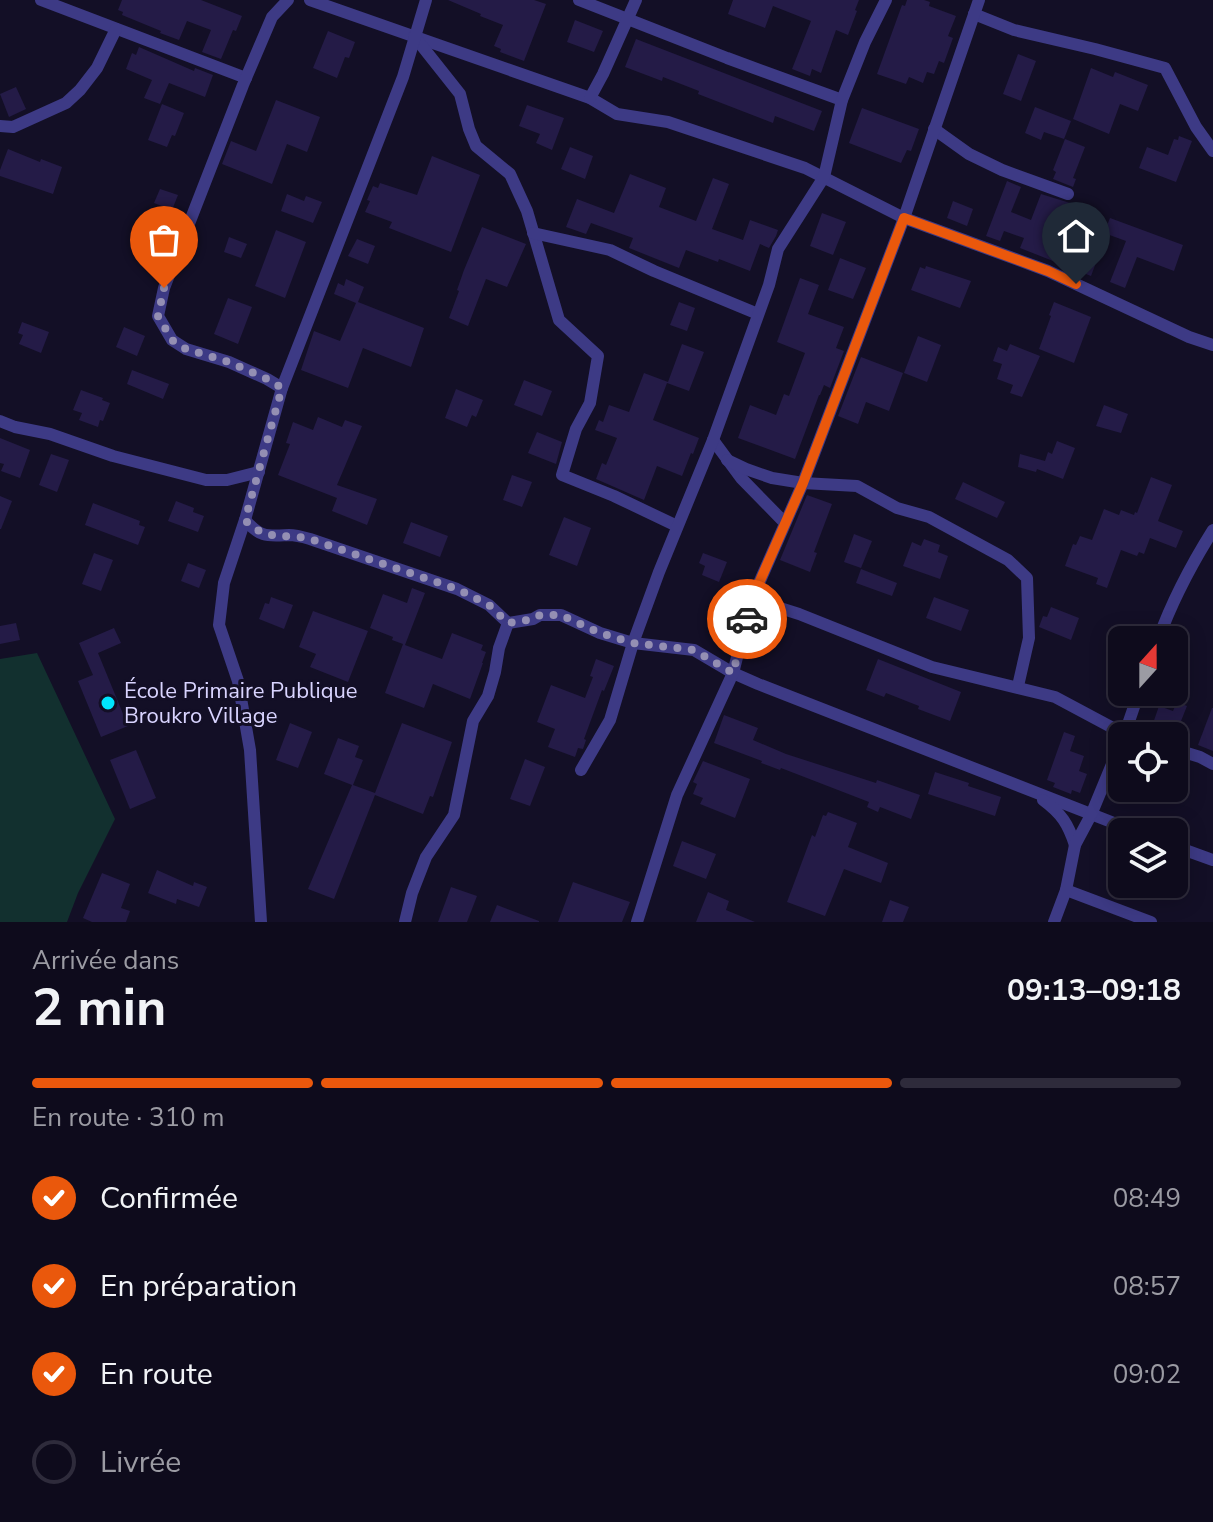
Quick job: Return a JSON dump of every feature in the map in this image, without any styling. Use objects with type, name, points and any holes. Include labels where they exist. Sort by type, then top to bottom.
[{"type":"street","points":[[41,0],[246,78]]},
{"type":"street","points":[[282,388],[229,362],[186,349],[172,340],[158,316],[164,288],[246,78],[272,17],[288,0]]},
{"type":"street","points":[[310,0],[343,5],[414,36],[590,98],[617,114],[668,122],[805,168],[904,218],[1048,271],[1189,337],[1213,345]]},
{"type":"street","points":[[261,922],[250,750],[238,681],[219,625],[224,583],[282,388],[403,77],[426,0]]},
{"type":"street","points":[[579,0],[842,100]]},
{"type":"street","points":[[590,98],[636,0]]},
{"type":"street","points":[[581,770],[610,720],[633,643],[713,440],[769,285],[778,249],[824,177],[842,100],[886,0]]},
{"type":"street","points":[[637,922],[677,795],[733,673],[752,599],[803,483],[904,218],[979,0]]},
{"type":"street","points":[[974,14],[1014,30],[1165,68],[1196,127],[1213,151]]},
{"type":"street","points":[[0,126],[13,127],[66,103],[97,68],[116,29]]},
{"type":"street","points":[[414,36],[460,94],[476,146],[510,174],[527,211],[559,320],[598,356],[590,403],[576,429],[562,475],[677,526]]},
{"type":"street","points":[[934,129],[969,154],[1002,170],[1068,194]]},
{"type":"street","points":[[533,233],[610,250],[758,314]]},
{"type":"street","points":[[0,421],[113,456],[206,480],[227,480],[259,472]]},
{"type":"street","points":[[713,440],[741,478],[784,522]]},
{"type":"street","points":[[727,460],[772,478],[857,486],[897,508],[929,517],[1008,560],[1027,578],[1029,638],[1018,686]]},
{"type":"street","points":[[245,520],[264,535],[310,539],[457,589],[489,605],[508,623]]},
{"type":"street","points":[[1163,626],[1189,567],[1213,530]]},
{"type":"street","points":[[752,599],[799,614],[932,667],[1055,697],[1108,728]]},
{"type":"street","points":[[508,623],[540,615],[561,615],[600,633],[633,643],[694,650],[733,673],[1108,821]]},
{"type":"street","points":[[405,922],[426,857],[454,815],[473,721],[488,696],[508,623]]},
{"type":"street","points":[[1188,753],[1213,764]]},
{"type":"street","points":[[1054,922],[1066,890],[1075,845],[1108,775]]},
{"type":"street","points":[[1030,791],[1054,808],[1068,824],[1075,845]]},
{"type":"street","points":[[1188,851],[1213,860]]},
{"type":"street","points":[[1066,890],[1151,922]]},
{"type":"green space","points":[[37,653],[115,819],[67,922],[0,922],[0,659]]},
{"type":"building","points":[[122,0],[201,0],[242,16],[221,59],[202,52],[211,30],[187,21],[179,40],[122,15],[123,12],[118,10]]},
{"type":"building","points":[[448,0],[534,0],[546,4],[524,61],[500,52],[501,49],[494,46],[503,25]]},
{"type":"building","points":[[733,0],[859,0],[848,35],[836,30],[821,73],[812,69],[810,76],[792,69],[811,21],[773,6],[765,28],[728,14]]},
{"type":"building","points":[[907,0],[924,0],[930,2],[929,6],[956,16],[948,36],[953,38],[944,63],[939,61],[934,74],[927,72],[923,83],[909,77],[906,84],[877,74],[902,5],[905,6]]},
{"type":"building","points":[[575,20],[603,31],[594,52],[567,42]]},
{"type":"building","points":[[328,31],[355,42],[337,78],[313,68]]},
{"type":"building","points":[[636,39],[822,111],[814,131],[775,116],[773,123],[663,77],[662,81],[625,67]]},
{"type":"building","points":[[139,47],[194,71],[195,68],[213,75],[205,97],[169,83],[160,104],[144,98],[152,80],[126,69],[132,53],[136,55]]},
{"type":"building","points":[[1018,54],[1036,61],[1021,101],[1003,94]]},
{"type":"building","points":[[1091,68],[1113,77],[1115,72],[1148,85],[1138,111],[1120,104],[1109,134],[1073,119]]},
{"type":"building","points":[[16,87],[26,109],[9,117],[0,94]]},
{"type":"building","points":[[276,100],[320,117],[307,152],[287,144],[272,184],[222,164],[231,141],[256,151]]},
{"type":"building","points":[[162,104],[184,113],[167,147],[148,140]]},
{"type":"building","points":[[527,105],[564,118],[552,150],[536,143],[540,134],[519,126]]},
{"type":"building","points":[[1035,107],[1071,121],[1064,139],[1044,132],[1041,140],[1025,133]]},
{"type":"building","points":[[862,108],[919,129],[911,151],[907,150],[901,163],[849,143]]},
{"type":"building","points":[[1179,136],[1192,141],[1176,182],[1139,168],[1147,147],[1168,155],[1174,139],[1178,140]]},
{"type":"building","points":[[1065,139],[1085,147],[1073,178],[1076,179],[1073,187],[1053,179],[1056,172],[1053,170]]},
{"type":"building","points":[[570,147],[593,156],[585,179],[561,169]]},
{"type":"building","points":[[8,149],[62,167],[53,194],[0,176]]},
{"type":"building","points":[[432,156],[480,175],[451,252],[389,228],[392,222],[365,212],[373,186],[378,188],[380,183],[417,195]]},
{"type":"building","points":[[630,174],[666,188],[659,207],[696,221],[713,178],[729,184],[712,229],[743,240],[750,220],[778,230],[776,236],[769,248],[760,244],[750,271],[686,250],[679,268],[629,248],[633,238],[591,223],[586,234],[566,227],[577,199],[614,213]]},
{"type":"building","points":[[1007,181],[1021,187],[1011,212],[1031,220],[1041,194],[1070,203],[1068,208],[1075,210],[1071,224],[1106,236],[1091,276],[1020,248],[1024,238],[1004,231],[1000,241],[986,236]]},
{"type":"building","points":[[160,189],[178,195],[172,210],[154,203]]},
{"type":"building","points":[[287,194],[304,201],[306,196],[322,202],[313,223],[281,211]]},
{"type":"building","points":[[953,201],[973,209],[967,226],[947,218]]},
{"type":"building","points":[[822,213],[846,222],[833,255],[810,246]]},
{"type":"building","points":[[1110,218],[1183,245],[1174,271],[1137,257],[1125,288],[1110,282],[1126,241],[1104,233]]},
{"type":"building","points":[[482,227],[526,244],[507,287],[486,279],[468,326],[449,318]]},
{"type":"building","points":[[276,230],[306,242],[285,298],[255,286]]},
{"type":"building","points":[[229,237],[247,244],[241,258],[224,252]]},
{"type":"building","points":[[357,239],[375,246],[368,264],[348,256]]},
{"type":"building","points":[[840,258],[866,268],[853,299],[828,290]]},
{"type":"building","points":[[926,266],[971,281],[960,308],[911,290],[920,267],[925,269]]},
{"type":"building","points":[[800,278],[819,285],[808,314],[844,327],[836,348],[844,351],[830,388],[824,385],[819,395],[795,459],[738,438],[750,405],[776,415],[784,394],[789,396],[805,353],[777,342]]},
{"type":"building","points":[[346,279],[364,287],[358,302],[424,328],[411,367],[363,348],[348,388],[301,370],[314,331],[340,341],[356,303],[334,294],[338,283],[344,286]]},
{"type":"building","points":[[228,298],[252,307],[238,344],[214,334]]},
{"type":"building","points":[[679,302],[695,308],[687,331],[670,325]]},
{"type":"building","points":[[1054,302],[1091,317],[1074,363],[1039,349]]},
{"type":"building","points":[[22,322],[49,332],[41,353],[19,344],[23,335],[18,333]]},
{"type":"building","points":[[124,327],[145,336],[137,356],[116,347]]},
{"type":"building","points":[[918,336],[941,345],[927,382],[904,373]]},
{"type":"building","points":[[682,344],[704,352],[689,391],[667,383],[653,420],[699,438],[682,476],[657,466],[644,500],[596,479],[602,463],[606,465],[617,438],[595,430],[599,420],[603,422],[609,405],[629,412],[644,373],[668,382]]},
{"type":"building","points":[[1010,344],[1040,356],[1022,397],[1010,393],[1013,385],[997,379],[1002,364],[993,361],[998,347],[1007,351]]},
{"type":"building","points":[[861,357],[903,373],[889,411],[866,402],[858,424],[838,416]]},
{"type":"building","points":[[132,370],[169,384],[163,399],[127,384]]},
{"type":"building","points":[[524,380],[552,391],[542,416],[514,405]]},
{"type":"building","points":[[456,389],[483,400],[476,417],[472,415],[467,427],[445,418]]},
{"type":"building","points":[[81,390],[110,403],[98,427],[79,420],[82,413],[73,410]]},
{"type":"building","points":[[1104,405],[1128,414],[1121,433],[1096,426]]},
{"type":"building","points":[[318,417],[342,427],[345,420],[362,426],[337,485],[377,499],[367,525],[332,511],[337,498],[278,475],[290,444],[286,443],[293,422],[313,430]]},
{"type":"building","points":[[537,432],[562,442],[556,464],[528,453]]},
{"type":"building","points":[[0,438],[30,450],[20,478],[1,471],[4,464],[0,463]]},
{"type":"building","points":[[1057,441],[1075,448],[1063,479],[1037,469],[1036,472],[1018,467],[1020,454],[1045,461],[1048,452],[1052,454]]},
{"type":"building","points":[[51,454],[69,460],[57,492],[39,485]]},
{"type":"building","points":[[512,475],[532,482],[522,507],[503,500]]},
{"type":"building","points":[[1151,477],[1172,485],[1158,521],[1183,531],[1176,548],[1150,538],[1144,554],[1139,552],[1137,556],[1121,550],[1107,588],[1096,584],[1098,578],[1065,566],[1073,544],[1076,545],[1080,536],[1092,540],[1104,509],[1119,515],[1121,510],[1134,515],[1137,513]]},
{"type":"building","points":[[963,482],[1005,502],[997,518],[955,499]]},
{"type":"building","points":[[807,495],[832,504],[810,572],[780,560]]},
{"type":"building","points":[[0,496],[12,501],[1,529],[0,529]]},
{"type":"building","points":[[176,501],[204,516],[198,532],[168,521]]},
{"type":"building","points":[[93,503],[140,521],[139,525],[145,527],[138,545],[85,525]]},
{"type":"building","points":[[564,517],[591,528],[577,566],[549,555]]},
{"type":"building","points":[[411,522],[448,536],[440,557],[403,543]]},
{"type":"building","points":[[854,534],[872,541],[861,568],[844,562]]},
{"type":"building","points":[[924,539],[940,545],[938,552],[948,556],[940,579],[903,566],[912,542],[921,546]]},
{"type":"building","points":[[94,553],[113,560],[101,591],[82,584]]},
{"type":"building","points":[[703,553],[727,562],[719,582],[702,575],[705,566],[699,563]]},
{"type":"building","points":[[188,563],[206,570],[199,588],[181,581]]},
{"type":"building","points":[[861,569],[897,583],[892,596],[856,583]]},
{"type":"building","points":[[412,588],[425,593],[405,645],[442,659],[452,633],[483,645],[481,650],[486,652],[470,699],[433,684],[424,708],[385,693],[403,644],[370,628],[383,594],[407,603]]},
{"type":"building","points":[[271,597],[293,605],[284,629],[259,619]]},
{"type":"building","points":[[934,597],[969,610],[961,631],[926,618]]},
{"type":"building","points":[[1051,607],[1079,618],[1071,640],[1039,627]]},
{"type":"building","points":[[313,611],[368,631],[348,682],[310,667],[316,654],[299,647]]},
{"type":"building","points":[[16,623],[20,640],[0,644],[0,626]]},
{"type":"building","points":[[114,628],[121,643],[98,653],[128,726],[101,737],[78,681],[93,675],[79,643]]},
{"type":"building","points":[[596,659],[614,666],[602,690],[583,749],[578,748],[575,757],[548,747],[555,729],[537,722],[551,685],[585,698]]},
{"type":"building","points":[[878,659],[961,692],[950,721],[886,693],[884,697],[866,690]]},
{"type":"building","points":[[1159,706],[1173,711],[1175,706],[1187,706],[1181,722],[1153,722]]},
{"type":"building","points":[[1213,708],[1213,751],[1198,745]]},
{"type":"building","points":[[724,715],[758,728],[753,740],[786,754],[920,795],[911,819],[880,807],[878,812],[867,807],[869,802],[714,743]]},
{"type":"building","points":[[290,723],[312,732],[298,768],[276,760]]},
{"type":"building","points":[[402,723],[452,742],[433,797],[430,796],[423,814],[375,795],[334,899],[308,889],[352,785],[324,774],[338,738],[359,746],[355,757],[363,760],[353,785],[375,793]]},
{"type":"building","points":[[1064,732],[1075,736],[1070,751],[1084,756],[1079,771],[1087,774],[1080,793],[1072,790],[1071,794],[1053,787],[1055,783],[1047,780]]},
{"type":"building","points":[[136,750],[156,798],[130,809],[110,760]]},
{"type":"building","points":[[525,759],[545,767],[530,806],[510,799]]},
{"type":"building","points":[[703,761],[750,779],[735,818],[700,804],[703,798],[693,794],[697,784],[693,782]]},
{"type":"building","points":[[935,772],[1001,797],[995,816],[928,794]]},
{"type":"building","points":[[828,812],[857,823],[848,847],[888,863],[881,883],[844,869],[825,916],[787,902],[812,835],[815,837],[823,815],[826,816]]},
{"type":"building","points":[[682,841],[716,854],[706,879],[673,866]]},
{"type":"building","points":[[157,870],[193,886],[194,882],[207,887],[199,907],[177,899],[176,904],[148,893]]},
{"type":"building","points":[[102,873],[130,884],[121,908],[130,911],[126,922],[92,922],[83,918]]},
{"type":"building","points":[[573,882],[630,902],[622,922],[558,922]]},
{"type":"building","points":[[451,887],[477,896],[467,922],[438,922]]},
{"type":"building","points":[[708,892],[729,901],[726,910],[755,922],[696,922]]},
{"type":"building","points":[[890,900],[909,907],[903,922],[882,922]]},
{"type":"building","points":[[497,905],[539,921],[539,922],[490,922]]},
{"type":"way so far","points":[[164,288],[158,316],[172,340],[186,349],[229,362],[282,388],[245,520],[253,529],[264,535],[310,539],[457,589],[489,605],[508,623],[540,615],[561,615],[600,633],[633,643],[694,650],[733,673],[747,619]]},
{"type":"place","name":"École Primaire Publique Broukro Village","points":[[108,703]]},
{"type":"route","points":[[747,619],[752,599],[803,483],[904,218],[1076,284]]}]
